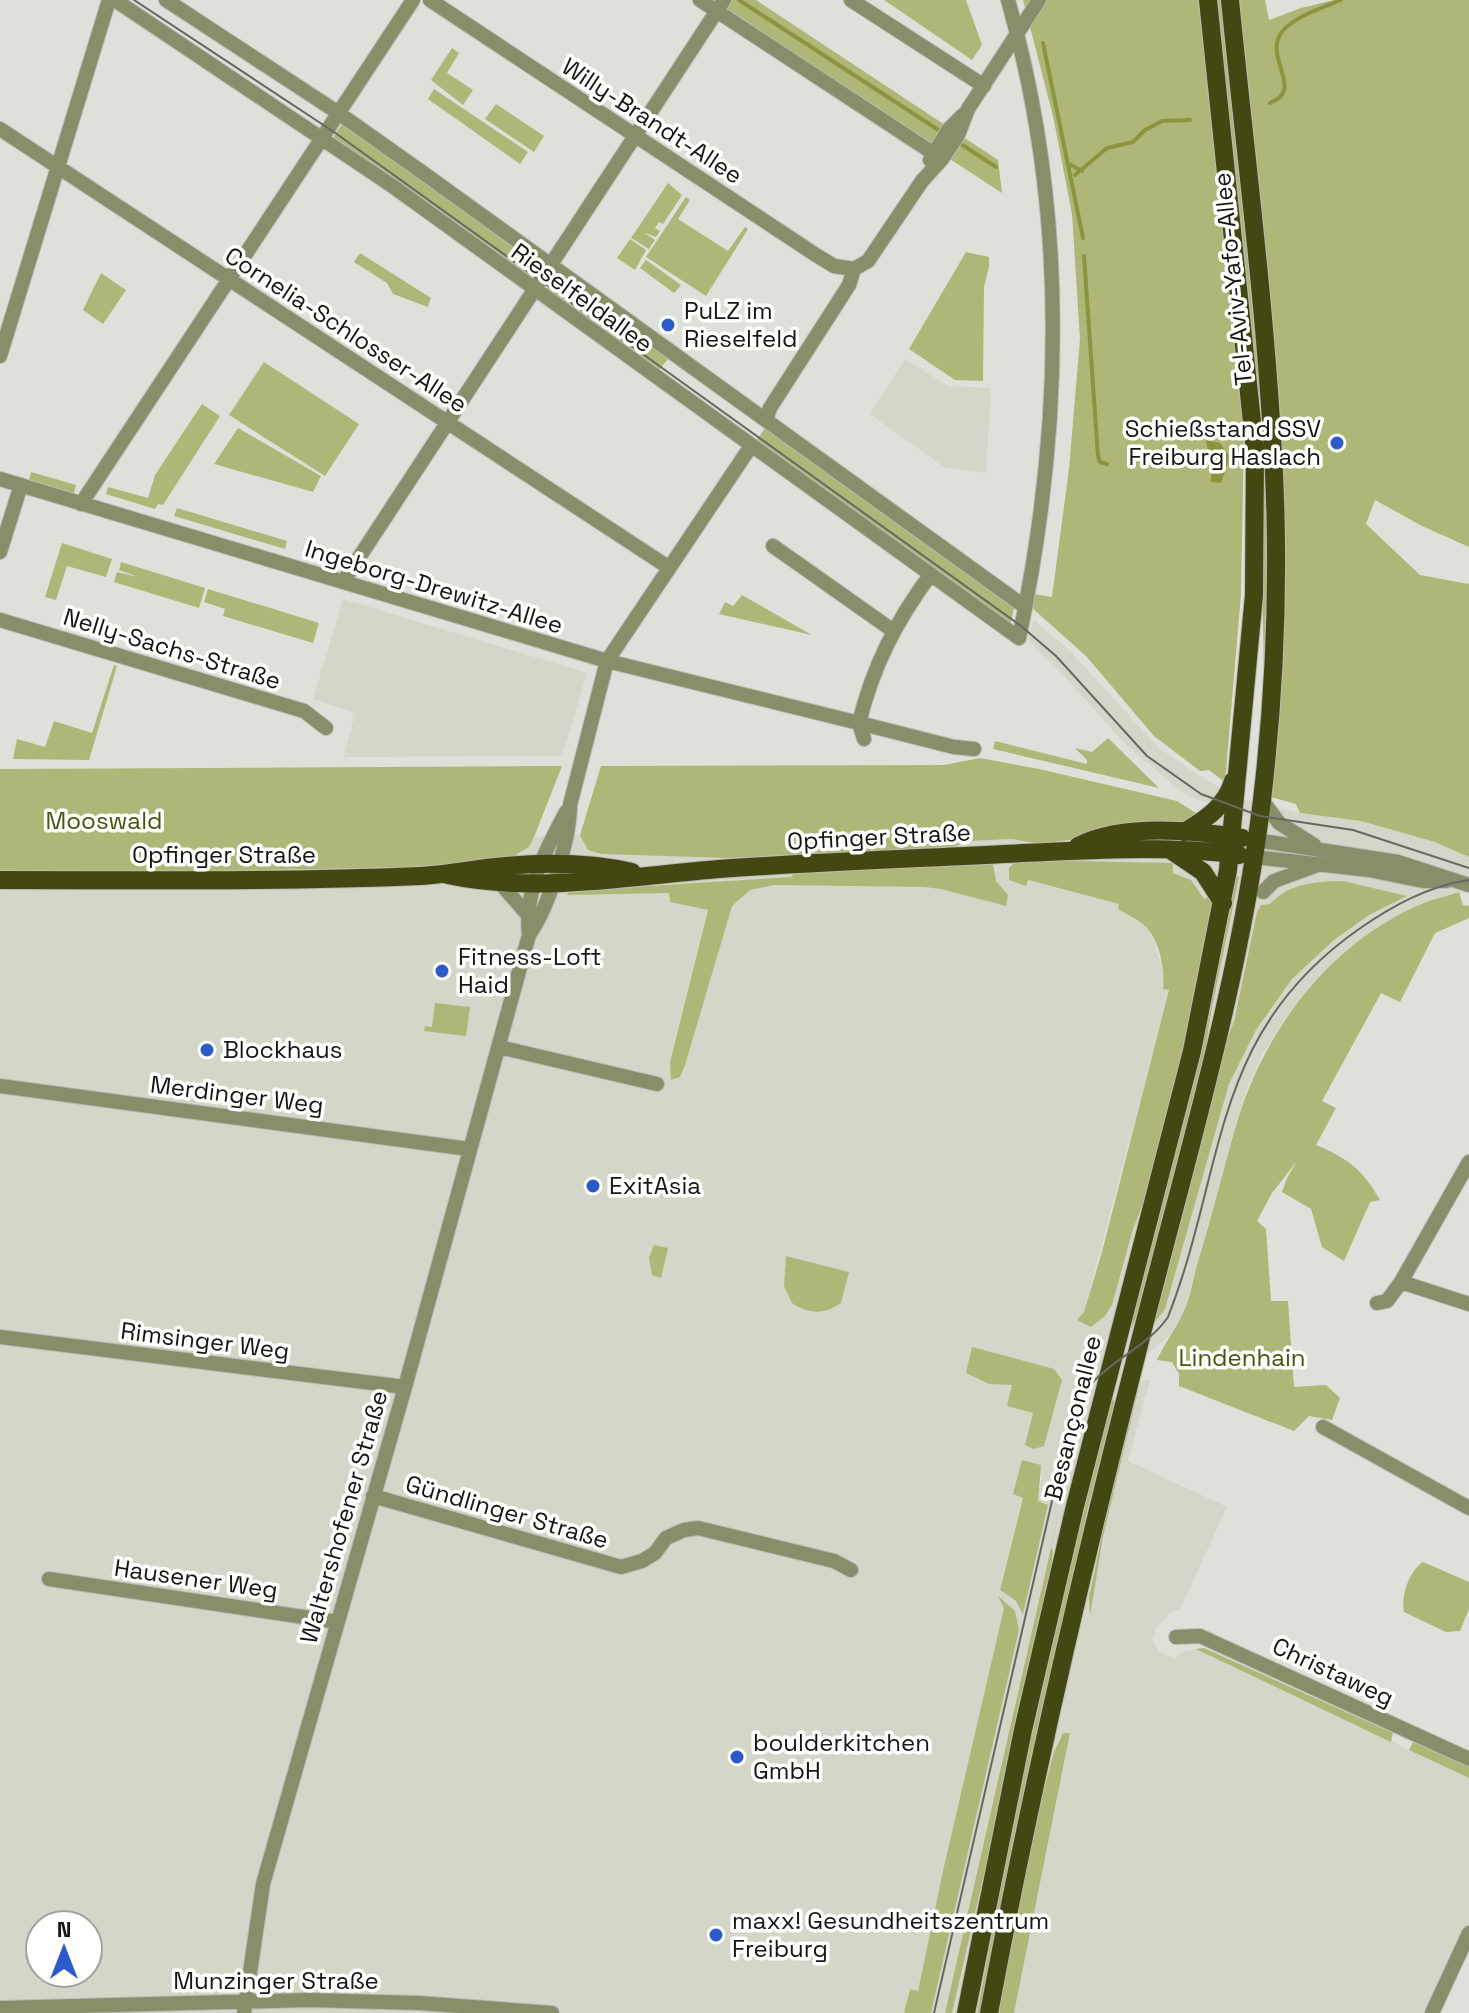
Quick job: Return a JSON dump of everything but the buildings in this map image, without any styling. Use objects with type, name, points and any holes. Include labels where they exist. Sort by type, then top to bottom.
[{"type":"main road","name":"Tel-Aviv-Yafo-Allee","points":[[1208,0],[1255,451],[1254,595],[1230,845]]},
{"type":"main road","name":"Tel-Aviv-Yafo-Allee","points":[[1230,0],[1271,421],[1275,635],[1262,800],[1255,848]]},
{"type":"main road","points":[[1184,832],[1211,815],[1231,788],[1239,759]]},
{"type":"main road","name":"Opfinger Straße","points":[[1067,851],[1089,840],[1116,833],[1184,832],[1230,845],[1255,848]]},
{"type":"main road","name":"Opfinger Straße","points":[[0,880],[310,880],[448,875],[484,868],[646,875],[1230,845]]},
{"type":"main road","name":"Besançonallee","points":[[966,2013],[1023,1730],[1075,1506],[1192,1051],[1223,903],[1230,845]]},
{"type":"main road","name":"Besançonallee","points":[[989,2013],[1029,1809],[1089,1546],[1211,1065],[1245,915],[1255,848]]},
{"type":"main road","points":[[1170,849],[1203,872],[1223,903]]},
{"type":"main road","name":"Opfinger Straße","points":[[448,875],[505,887],[546,872]]},
{"type":"main road","points":[[1245,915],[1263,892]]},
{"type":"street","name":"Rieselfeldallee","points":[[112,0],[325,132],[534,290],[1019,638],[1025,607],[337,112],[166,0]]},
{"type":"street","points":[[0,356],[112,0]]},
{"type":"street","points":[[81,504],[413,0]]},
{"type":"street","name":"Willy-Brandt-Allee","points":[[430,0],[816,255],[834,266],[854,269]]},
{"type":"street","points":[[700,0],[721,4],[940,149]]},
{"type":"street","points":[[851,0],[984,86]]},
{"type":"street","points":[[1008,0],[1031,93],[1051,228],[1054,307],[1054,387],[1047,472],[1025,607]]},
{"type":"street","points":[[766,420],[770,408],[849,285],[854,269],[868,261],[880,245],[1039,0]]},
{"type":"street","points":[[343,582],[721,4]]},
{"type":"street","name":"Cornelia-Schlosser-Allee","points":[[0,129],[668,567]]},
{"type":"street","points":[[546,872],[570,805],[607,661],[751,446]]},
{"type":"street","name":"Ingeborg-Drewitz-Allee","points":[[0,479],[607,661],[954,747],[974,749]]},
{"type":"street","points":[[0,552],[21,485]]},
{"type":"street","points":[[773,546],[892,630]]},
{"type":"street","points":[[864,739],[859,723],[869,684],[892,630],[931,574]]},
{"type":"street","name":"Nelly-Sachs-Straße","points":[[0,620],[304,711],[326,728]]},
{"type":"street","points":[[1262,800],[1279,823],[1321,856],[1274,881],[1263,892]]},
{"type":"street","name":"Opfinger Straße","points":[[1255,848],[1398,862],[1469,885]]},
{"type":"street","name":"Waltershofener Straße","points":[[529,935],[527,914],[546,872]]},
{"type":"street","name":"Waltershofener Straße","points":[[245,2008],[263,1884],[405,1387],[529,935],[541,918],[546,872]]},
{"type":"street","points":[[505,887],[527,914]]},
{"type":"street","points":[[499,1047],[657,1084]]},
{"type":"street","name":"Merdinger Weg","points":[[0,1086],[469,1149]]},
{"type":"street","points":[[1377,1303],[1387,1301],[1401,1282],[1469,1162]]},
{"type":"street","points":[[1401,1282],[1469,1304]]},
{"type":"street","name":"Rimsinger Weg","points":[[0,1337],[405,1387]]},
{"type":"street","points":[[1323,1427],[1469,1508]]},
{"type":"street","name":"Gündlinger Straße","points":[[373,1496],[621,1567],[642,1561],[655,1553],[666,1538],[698,1528],[834,1561],[851,1570]]},
{"type":"street","name":"Hausener Weg","points":[[49,1579],[337,1622]]},
{"type":"street","name":"Christaweg","points":[[1176,1637],[1200,1636],[1469,1759]]},
{"type":"street","points":[[1432,2013],[1469,1933]]},
{"type":"street","name":"Munzinger Straße","points":[[0,2008],[245,2008],[419,2003],[552,2013]]},
{"type":"shaded area","points":[[905,359],[948,386],[991,388],[986,473],[944,467],[870,414]]},
{"type":"shaded area","points":[[1206,440],[1220,443],[1230,457],[1221,483],[1211,482]]},
{"type":"shaded area","points":[[343,599],[587,673],[562,756],[344,757],[355,713],[313,699]]},
{"type":"shaded area","points":[[1034,620],[1071,652],[1159,748],[1209,782],[1246,800],[1300,813],[1361,821],[1435,842],[1469,857],[1469,891],[1421,904],[1348,951],[1309,988],[1262,1055],[1235,1127],[1184,1311],[1169,1336],[1141,1359],[1137,1382],[1150,1380],[1128,1461],[1227,1507],[1180,1609],[1171,1612],[1156,1628],[1153,1640],[1159,1652],[1175,1658],[1179,1653],[1196,1649],[1469,1778],[1469,1948],[1441,2013],[1014,2013],[1070,1734],[1059,1737],[1039,1809],[1082,1536],[1115,1401],[1108,1399],[1001,1867],[977,2013],[952,2013],[1049,1592],[1053,1551],[1050,1550],[945,2013],[931,2013],[1019,1630],[999,1598],[1004,1608],[918,1992],[909,1989],[904,2013],[0,2013],[0,890],[71,888],[0,873],[517,854],[529,847],[534,837],[580,835],[588,850],[729,858],[950,848],[969,841],[1012,839],[1039,844],[1175,827],[1214,803],[1199,801],[1182,792],[1127,746],[1028,640]],"holes":[[[1057,860],[1173,864],[1173,874],[1185,877],[1204,899],[1150,1186],[1091,1327],[1084,1312],[1169,990],[1163,989],[1165,978],[1154,941],[1146,927],[1118,909],[1120,904],[1008,876],[1011,864]],[[995,865],[996,881],[1008,895],[924,887],[774,885],[750,889],[732,905],[672,1080],[670,1061],[708,910],[670,902],[669,893],[567,894],[569,891]],[[1238,877],[1208,1033],[1140,1310],[1127,1336]],[[1343,881],[1406,896],[1369,915],[1334,940],[1292,979],[1256,1030],[1229,1084],[1189,1225],[1257,912],[1261,905],[1270,904],[1294,886]],[[1138,1391],[1091,1601],[1102,1514]],[[1042,1472],[1038,1501],[1047,1505],[1022,1612],[1010,1595],[1000,1589],[1023,1497]]]},
{"type":"green space","points":[[706,0],[756,0],[998,160],[1002,193]]},
{"type":"green space","points":[[884,0],[966,0],[982,45],[972,60]]},
{"type":"green space","points":[[1023,0],[1202,0],[1244,432],[1241,594],[1225,782],[1209,770],[1200,771],[1154,736],[1086,656],[1031,607],[1034,594],[1052,597],[1069,469],[1080,339],[1072,214],[1053,116]]},
{"type":"green space","points":[[1213,0],[1220,0],[1226,26],[1266,453],[1270,607],[1256,794],[1264,675],[1262,580]]},
{"type":"green space","points":[[1236,0],[1265,0],[1269,20],[1334,0],[1469,0],[1469,547],[1375,500],[1366,524],[1420,575],[1469,584],[1469,857],[1435,842],[1361,821],[1300,813],[1296,804],[1271,797],[1279,649]]},
{"type":"green space","points":[[452,48],[459,53],[447,73],[473,90],[463,105],[431,80]]},
{"type":"green space","points":[[434,89],[528,152],[520,164],[428,99]]},
{"type":"green space","points":[[496,104],[544,136],[534,152],[485,119]]},
{"type":"green space","points":[[344,121],[540,262],[528,280],[332,139]]},
{"type":"green space","points":[[668,183],[682,195],[663,224],[659,222],[655,228],[660,231],[656,237],[645,233],[655,240],[649,249],[631,238]]},
{"type":"green space","points":[[686,197],[690,200],[678,219],[728,251],[745,227],[748,229],[706,296],[646,257]]},
{"type":"green space","points":[[630,239],[646,250],[635,270],[617,258]]},
{"type":"green space","points":[[966,252],[989,257],[984,287],[983,381],[955,380],[909,349]]},
{"type":"green space","points":[[360,253],[431,298],[428,307],[393,294],[387,283],[354,262]]},
{"type":"green space","points":[[646,260],[681,285],[674,293],[640,268]]},
{"type":"green space","points":[[101,273],[126,290],[103,324],[83,310]]},
{"type":"green space","points":[[557,274],[670,356],[657,373],[545,292]]},
{"type":"green space","points":[[264,362],[359,424],[325,476],[229,415]]},
{"type":"green space","points":[[202,404],[220,416],[163,505],[158,504],[155,509],[106,494],[108,487],[148,498],[155,475]]},
{"type":"green space","points":[[767,425],[1015,604],[1010,626],[755,443]]},
{"type":"green space","points":[[238,428],[321,476],[313,492],[214,464]]},
{"type":"green space","points":[[31,472],[76,485],[74,493],[29,480]]},
{"type":"green space","points":[[177,508],[287,541],[285,549],[174,516]]},
{"type":"green space","points":[[62,543],[112,559],[106,577],[67,566],[56,600],[45,597]]},
{"type":"green space","points":[[121,562],[205,588],[199,608],[114,582],[117,572],[138,577],[119,570]]},
{"type":"green space","points":[[208,589],[319,623],[313,643],[223,616],[225,609],[204,602]]},
{"type":"green space","points":[[742,595],[812,635],[719,614],[725,602],[733,606]]},
{"type":"green space","points":[[114,665],[117,666],[89,760],[13,759],[17,739],[45,747],[54,721],[92,733]]},
{"type":"green space","points":[[1108,738],[1159,788],[993,749],[995,741],[1087,764],[1075,748],[1092,752]]},
{"type":"green space","points":[[980,758],[1177,801],[1202,817],[1190,824],[1039,844],[1012,839],[969,841],[950,848],[729,858],[602,854],[588,850],[580,835],[601,766],[944,765]]},
{"type":"green space","name":"Mooswald","points":[[562,766],[529,847],[517,854],[515,860],[457,866],[0,873],[0,769]]},
{"type":"green space","points":[[1017,860],[1173,863],[1173,873],[1191,880],[1204,899],[1213,896],[1215,906],[1202,975],[1150,1186],[1133,1229],[1112,1305],[1105,1316],[1091,1327],[1077,1320],[1084,1312],[1102,1252],[1169,990],[1163,989],[1158,948],[1143,924],[1118,909],[1119,904],[1028,880],[1026,886],[1009,880],[1009,868]]},
{"type":"green space","points":[[993,863],[996,881],[1008,895],[1006,906],[924,887],[774,885],[750,890],[732,906],[685,1065],[680,1077],[671,1080],[670,1062],[708,910],[670,902],[669,893],[567,895],[569,891],[791,877],[798,869]]},
{"type":"green space","points":[[1235,876],[1239,877],[1202,1072],[1140,1310],[1127,1337]]},
{"type":"green space","points":[[1343,881],[1407,896],[1369,915],[1334,940],[1292,979],[1256,1030],[1229,1084],[1165,1309],[1149,1330],[1218,1065],[1234,1021],[1257,912],[1261,905],[1270,904],[1295,887]]},
{"type":"green space","name":"Lindenhain","points":[[1459,892],[1463,905],[1469,906],[1469,918],[1435,933],[1400,1002],[1381,993],[1322,1101],[1336,1108],[1316,1145],[1354,1166],[1380,1200],[1370,1202],[1344,1261],[1322,1247],[1311,1209],[1282,1192],[1297,1161],[1272,1193],[1257,1221],[1266,1229],[1271,1301],[1288,1301],[1294,1387],[1326,1385],[1340,1398],[1332,1420],[1309,1416],[1294,1431],[1179,1386],[1179,1374],[1172,1362],[1157,1360],[1186,1306],[1235,1129],[1263,1059],[1304,995],[1358,941],[1424,903]]},
{"type":"green space","points":[[435,1003],[470,1007],[466,1036],[424,1031],[425,1026],[432,1027]]},
{"type":"green space","points":[[654,1245],[668,1248],[661,1278],[652,1275],[649,1258]]},
{"type":"green space","points":[[786,1256],[849,1272],[841,1303],[829,1310],[816,1312],[792,1303],[784,1286]]},
{"type":"green space","points":[[972,1347],[1054,1369],[1062,1380],[1044,1446],[1034,1449],[1025,1445],[1033,1413],[1007,1406],[1012,1385],[989,1384],[966,1373]]},
{"type":"green space","points":[[1133,1391],[1138,1391],[1103,1537],[1090,1616],[1089,1597],[1100,1545],[1102,1514]]},
{"type":"green space","points":[[1108,1399],[1115,1401],[1087,1512],[982,2013],[977,2013],[1001,1867]]},
{"type":"green space","points":[[1022,1460],[1041,1465],[1038,1501],[1048,1505],[1023,1614],[1015,1600],[1000,1590],[1023,1498],[1013,1494]]},
{"type":"green space","points":[[1060,1508],[1051,1549],[1049,1592],[952,2013],[945,2013]]},
{"type":"green space","points":[[1423,1562],[1469,1582],[1469,1609],[1460,1631],[1446,1632],[1404,1612],[1407,1584]]},
{"type":"green space","points":[[998,1596],[1015,1611],[1019,1630],[931,2013],[904,2013],[910,1989],[918,1991],[1004,1608]]},
{"type":"green space","points":[[1204,1648],[1393,1733],[1391,1742],[1196,1649]]},
{"type":"green space","points":[[1063,1733],[1070,1733],[1014,2013],[995,2013],[1039,1809],[1054,1752]]},
{"type":"green space","points":[[1413,1742],[1469,1767],[1469,1778],[1409,1750]]},
{"type":"waterway","points":[[739,0],[943,133]]},
{"type":"waterway","points":[[1270,103],[1280,97],[1284,90],[1277,53],[1281,33],[1300,18],[1341,0]]},
{"type":"waterway","points":[[1043,43],[1083,238]]},
{"type":"waterway","points":[[1075,175],[1107,148],[1133,142],[1145,130],[1162,121],[1190,120]]},
{"type":"waterway","points":[[958,142],[996,167]]},
{"type":"waterway","points":[[1067,163],[1082,171]]},
{"type":"waterway","points":[[1084,256],[1098,456],[1100,462],[1107,464]]},
{"type":"tram line","points":[[134,0],[334,132],[1021,626],[1056,656],[1147,756],[1201,794],[1260,816],[1353,830],[1469,868]]},
{"type":"tram line","points":[[934,2013],[1061,1455],[1076,1409],[1092,1383],[1151,1336],[1168,1317],[1187,1261],[1229,1106],[1248,1058],[1274,1013],[1310,970],[1359,929],[1411,898],[1469,880]]},
{"type":"place","name":"PuLZ im Rieselfeld","points":[[668,325]]},
{"type":"place","name":"Schießstand SSV Freiburg Haslach","points":[[1337,443]]},
{"type":"place","name":"Fitness-Loft Haid","points":[[442,971]]},
{"type":"place","name":"Blockhaus","points":[[207,1050]]},
{"type":"place","name":"ExitAsia","points":[[593,1186]]},
{"type":"place","name":"boulderkitchen GmbH","points":[[737,1757]]},
{"type":"place","name":"maxx! Gesundheitszentrum Freiburg","points":[[716,1935]]}]
